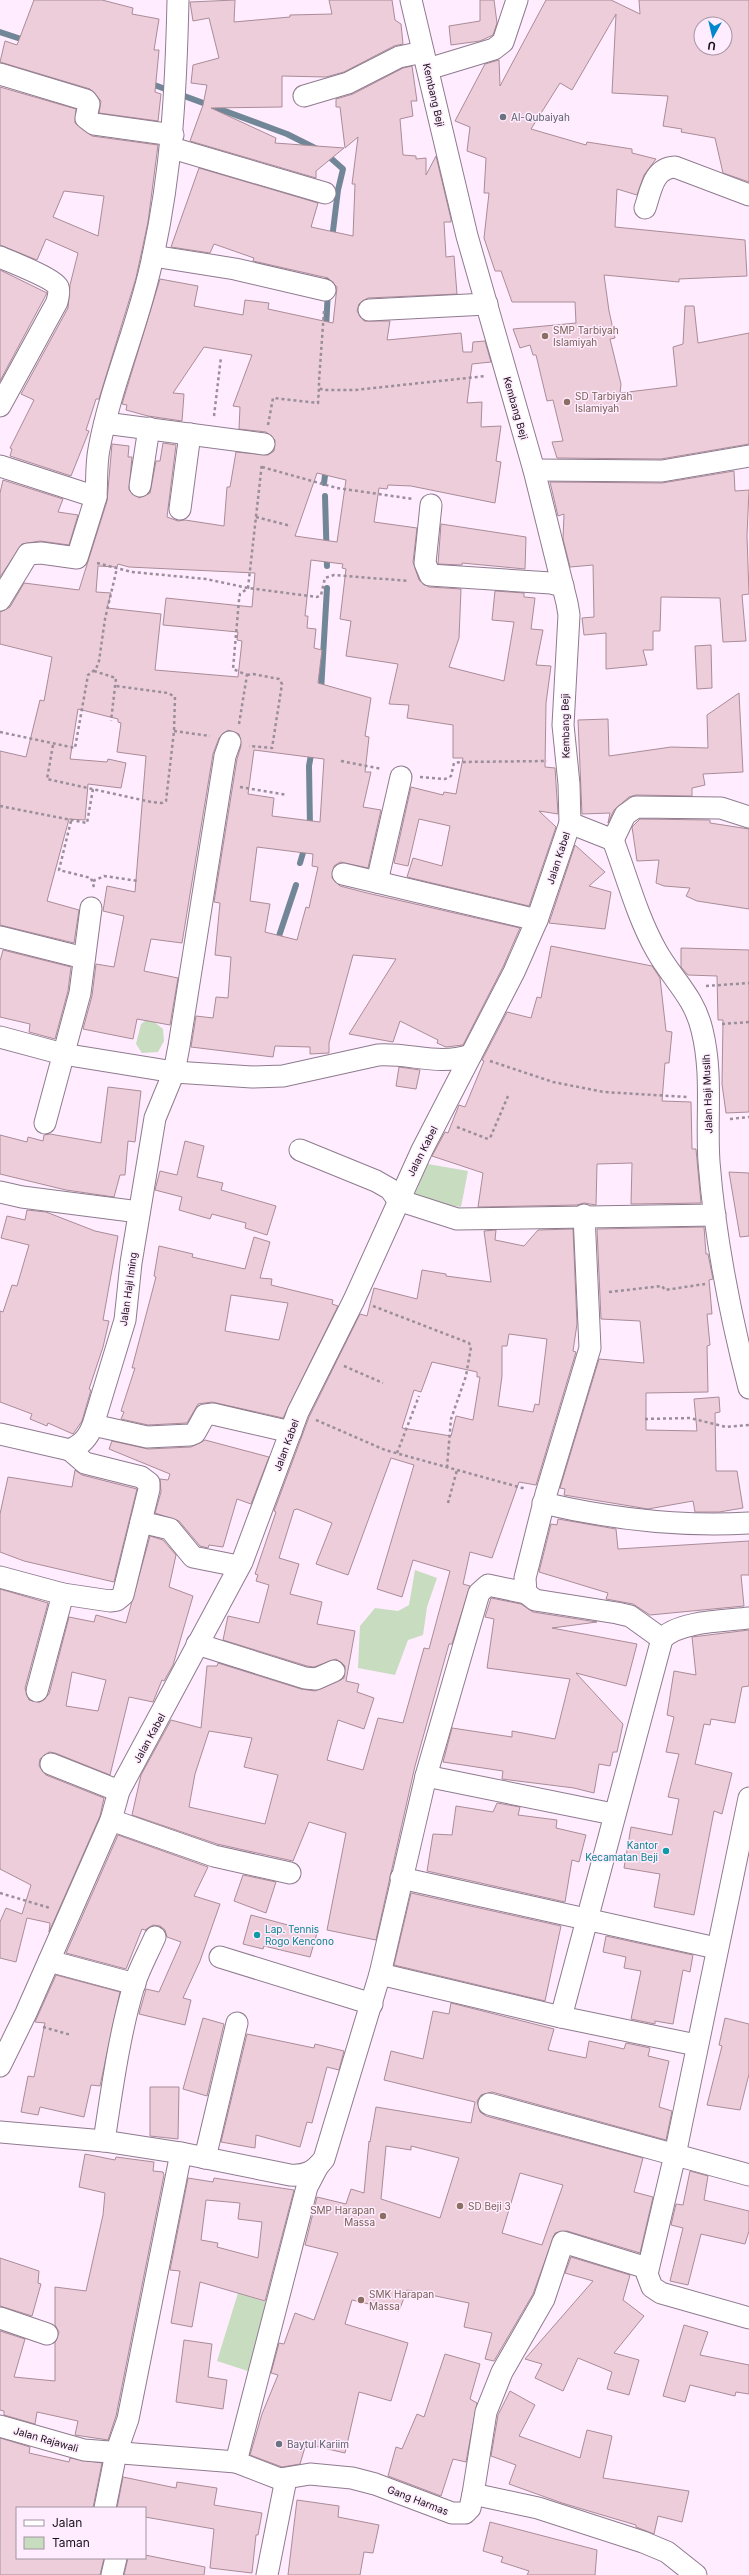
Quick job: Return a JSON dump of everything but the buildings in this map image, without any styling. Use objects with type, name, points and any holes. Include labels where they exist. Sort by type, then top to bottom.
[{"type":"street","points":[[0,600],[28,554],[41,553],[77,558],[96,497],[99,450],[105,423],[153,256],[172,141],[175,111],[178,0]]},
{"type":"street","name":"Kembang Beji","points":[[411,0],[467,236],[534,470],[563,586],[568,615],[563,725],[570,784],[570,823]]},
{"type":"street","points":[[304,96],[348,83],[399,57],[426,60],[494,49],[503,42],[517,0]]},
{"type":"street","points":[[0,74],[86,100],[89,104],[86,118],[94,124],[172,141],[325,193]]},
{"type":"street","points":[[646,208],[658,173],[665,168],[675,167],[749,195]]},
{"type":"street","points":[[153,256],[235,269],[325,290]]},
{"type":"street","points":[[0,257],[49,280],[57,285],[59,292],[57,302],[0,406]]},
{"type":"street","points":[[368,310],[487,304]]},
{"type":"street","points":[[105,423],[264,444]]},
{"type":"street","points":[[140,486],[149,428]]},
{"type":"street","points":[[180,509],[190,434]]},
{"type":"street","points":[[534,470],[662,471],[749,456]]},
{"type":"street","points":[[0,466],[96,497]]},
{"type":"street","points":[[431,505],[425,563],[430,575],[551,583],[563,586]]},
{"type":"street","name":"Jalan Haji Iming","points":[[70,1450],[80,1445],[89,1435],[125,1320],[139,1212],[155,1118],[174,1072],[225,756],[230,742]]},
{"type":"street","points":[[377,882],[401,777]]},
{"type":"street","points":[[570,823],[613,840],[626,815],[636,807],[721,808],[749,817]]},
{"type":"street","name":"Jalan Kabel","points":[[0,2066],[22,2022],[111,1820],[119,1791],[158,1722],[238,1566],[298,1412],[355,1299],[398,1200],[514,972],[537,920],[570,823]]},
{"type":"street","name":"Jalan Haji Muslih","points":[[613,840],[648,934],[667,968],[684,989],[696,1010],[701,1025],[705,1042],[710,1098],[709,1160],[715,1215],[734,1327],[749,1388]]},
{"type":"street","points":[[343,874],[537,920]]},
{"type":"street","points":[[45,1123],[80,993],[91,908]]},
{"type":"street","points":[[0,937],[84,958]]},
{"type":"street","points":[[0,1036],[63,1054],[174,1072],[269,1077],[282,1076],[373,1056],[391,1054],[441,1061],[471,1055]]},
{"type":"street","points":[[300,1150],[376,1181],[390,1189],[398,1200],[457,1219],[492,1220],[584,1215],[715,1215]]},
{"type":"street","points":[[0,1192],[22,1197],[139,1212]]},
{"type":"street","points":[[526,1593],[525,1578],[545,1499],[590,1348],[584,1215]]},
{"type":"street","points":[[93,1424],[147,1437],[190,1435],[195,1433],[205,1415],[213,1414],[291,1432]]},
{"type":"street","points":[[0,1434],[70,1450],[85,1462],[147,1480],[149,1489],[123,1595],[110,1601],[63,1594],[0,1576]]},
{"type":"street","points":[[545,1499],[620,1517],[704,1526],[749,1523]]},
{"type":"street","points":[[141,1522],[170,1529],[193,1557],[238,1566]]},
{"type":"street","points":[[236,2462],[307,2187],[318,2166],[324,2159],[372,2004],[426,1776],[480,1593],[488,1585],[526,1593],[535,1600],[630,1616],[662,1639]]},
{"type":"street","points":[[37,1691],[63,1594]]},
{"type":"street","points":[[561,2017],[662,1639],[668,1632],[679,1627],[749,1618]]},
{"type":"street","points":[[197,1644],[305,1678],[316,1679],[334,1671]]},
{"type":"street","points":[[51,1764],[119,1791]]},
{"type":"street","points":[[426,1776],[614,1814]]},
{"type":"street","points":[[749,1798],[716,1948],[675,2155],[647,2268],[648,2280],[661,2293],[749,2318]]},
{"type":"street","points":[[111,1820],[214,1856],[290,1873]]},
{"type":"street","points":[[401,1878],[716,1948]]},
{"type":"street","points":[[104,2141],[113,2079],[135,1984],[154,1937]]},
{"type":"street","points":[[220,1957],[372,2004]]},
{"type":"street","points":[[49,1960],[135,1984]]},
{"type":"street","points":[[380,1974],[561,2017],[696,2045]]},
{"type":"street","points":[[205,2158],[237,2023]]},
{"type":"street","points":[[489,2104],[749,2175]]},
{"type":"street","points":[[0,2132],[104,2141],[181,2153],[290,2175],[307,2174],[318,2166]]},
{"type":"street","points":[[105,2507],[116,2453],[128,2419],[181,2153]]},
{"type":"street","name":"Gang Harmas","points":[[286,2479],[310,2474],[352,2478],[375,2484],[459,2514],[465,2513],[470,2508],[473,2494],[486,2412],[502,2372],[544,2299],[563,2242],[647,2268]]},
{"type":"street","points":[[0,2318],[47,2334]]},
{"type":"street","name":"Jalan Rajawali","points":[[0,2426],[71,2448],[116,2453]]},
{"type":"street","points":[[116,2453],[236,2462],[286,2479],[267,2575]]},
{"type":"street","points":[[473,2494],[538,2508],[643,2542],[667,2552],[696,2575]]},
{"type":"street","points":[[112,2575],[116,2559]]},
{"type":"path","points":[[174,731],[221,737],[230,742],[270,749],[273,744],[281,681],[253,674],[247,675],[235,671],[233,664],[239,600],[240,594],[248,588],[264,444],[274,398],[318,403],[325,290]]},
{"type":"path","points":[[211,436],[221,357]]},
{"type":"path","points":[[319,388],[323,390],[355,390],[506,373]]},
{"type":"path","points":[[262,467],[337,488],[428,501],[431,505]]},
{"type":"path","points":[[256,517],[292,526]]},
{"type":"path","points":[[77,558],[132,572],[206,579],[248,588],[317,597]]},
{"type":"path","points":[[0,732],[53,745],[75,748],[88,675],[100,661],[105,619],[117,568]]},
{"type":"path","points":[[93,671],[116,678],[111,721]]},
{"type":"path","points":[[230,742],[238,731],[247,675]]},
{"type":"path","points":[[53,745],[47,779],[151,802],[162,803],[166,801],[174,731],[175,697],[168,693],[116,686]]},
{"type":"path","points":[[341,761],[392,771],[401,777],[445,779],[451,776],[454,764],[461,762],[566,760]]},
{"type":"path","points":[[221,784],[287,795]]},
{"type":"path","points":[[0,806],[87,823],[93,789]]},
{"type":"path","points":[[71,821],[59,870],[91,878],[93,881]]},
{"type":"path","points":[[93,881],[104,876],[138,881]]},
{"type":"path","points":[[91,908],[93,881]]},
{"type":"path","points":[[684,989],[749,983]]},
{"type":"path","points":[[701,1025],[749,1022]]},
{"type":"path","points":[[471,1055],[553,1082],[604,1092],[710,1098]]},
{"type":"path","points":[[439,1119],[488,1139],[491,1136],[508,1096]]},
{"type":"path","points":[[588,1294],[662,1286],[665,1290],[726,1281]]},
{"type":"path","points":[[355,1299],[469,1343],[471,1347],[466,1376],[451,1419],[447,1467]]},
{"type":"path","points":[[326,1358],[383,1383]]},
{"type":"path","points":[[397,1453],[419,1396]]},
{"type":"path","points":[[298,1412],[397,1453],[457,1470],[545,1499]]},
{"type":"path","points":[[644,1419],[690,1418],[726,1427],[749,1425]]},
{"type":"path","points":[[448,1503],[457,1470]]},
{"type":"path","points":[[0,1893],[70,1914]]},
{"type":"path","points":[[22,2022],[71,2035]]},
{"type":"green space","points":[[149,1018],[163,1029],[164,1041],[158,1052],[142,1053],[136,1044],[141,1024]]},
{"type":"green space","points":[[428,1164],[468,1171],[461,1207],[429,1202],[414,1196]]},
{"type":"green space","points":[[415,1570],[437,1578],[427,1607],[423,1635],[408,1640],[395,1675],[358,1668],[360,1626],[375,1608],[398,1611],[409,1605]]},
{"type":"green space","points":[[238,2293],[275,2305],[254,2373],[217,2361]]},
{"type":"waterway","points":[[0,32],[27,41]]},
{"type":"waterway","points":[[149,83],[287,134],[317,149]]},
{"type":"waterway","points":[[325,153],[343,169],[338,190],[332,239]]},
{"type":"waterway","points":[[326,328],[329,272]]},
{"type":"waterway","points":[[324,483],[326,468]]},
{"type":"waterway","points":[[325,496],[327,566]]},
{"type":"waterway","points":[[321,691],[327,588]]},
{"type":"waterway","points":[[310,828],[309,766],[312,749]]},
{"type":"waterway","points":[[300,863],[305,846]]},
{"type":"waterway","points":[[277,942],[296,885]]},
{"type":"place","name":"Al-Qubaiyah","points":[[503,117]]},
{"type":"place","name":"SMP Tarbiyah Islamiyah","points":[[545,336]]},
{"type":"place","name":"SD Tarbiyah Islamiyah","points":[[567,402]]},
{"type":"place","name":"Kantor Kecamatan Beji","points":[[666,1851]]},
{"type":"place","name":"Lap. Tennis Rogo Kencono","points":[[257,1935]]},
{"type":"place","name":"SD Beji 3","points":[[460,2206]]},
{"type":"place","name":"SMP Harapan Massa","points":[[383,2216]]},
{"type":"place","name":"SMK Harapan Massa","points":[[361,2300]]},
{"type":"place","name":"Baytul Kariim","points":[[279,2444]]}]
